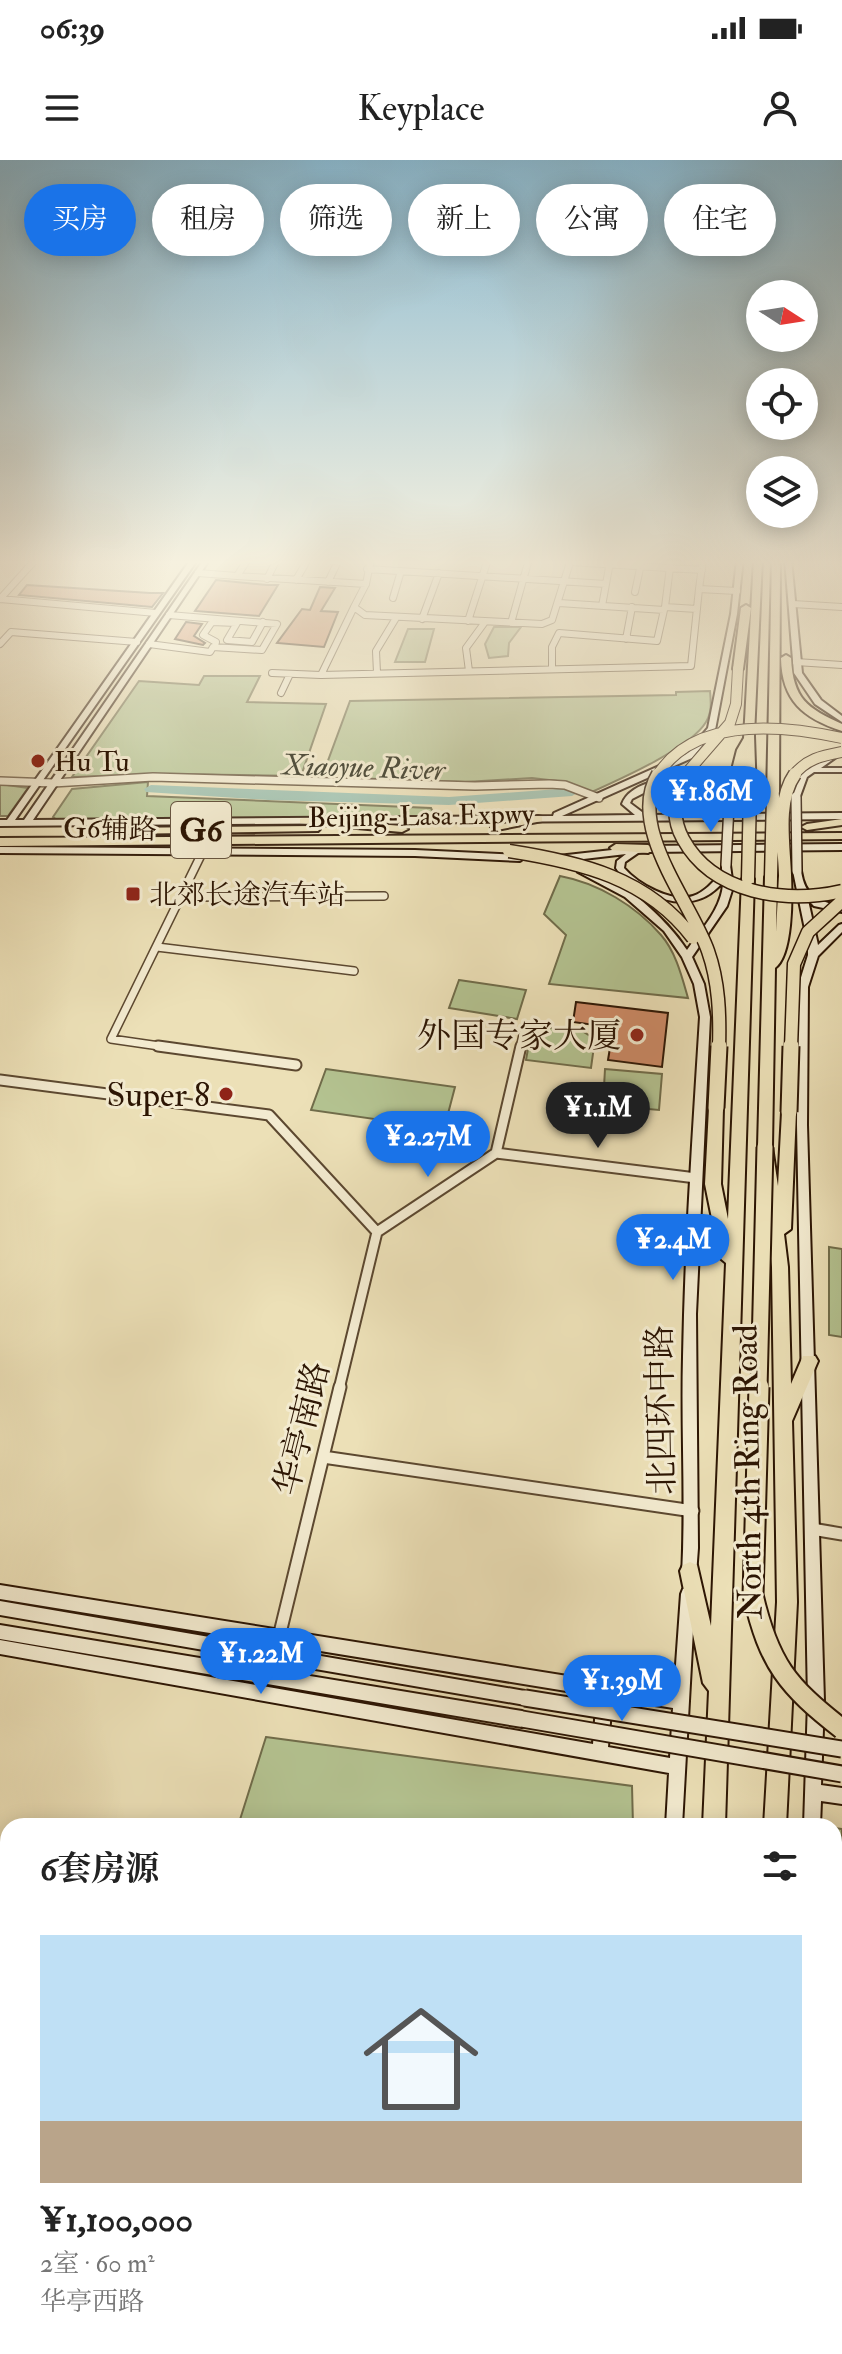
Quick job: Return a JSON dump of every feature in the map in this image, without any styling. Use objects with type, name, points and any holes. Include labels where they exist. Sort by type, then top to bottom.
[{"type":"highway","points":[[739,661],[731,721],[687,772],[679,788],[674,819],[684,845],[712,872],[749,889],[794,897],[842,891]]},
{"type":"highway","points":[[729,805],[735,792],[736,762],[749,736],[753,661]]},
{"type":"highway","points":[[775,661],[773,796],[784,875]]},
{"type":"highway","points":[[786,661],[791,693],[811,712],[842,728]]},
{"type":"highway","points":[[734,1287],[713,1184],[719,1015],[711,958],[657,846],[651,815],[653,783],[663,765],[684,748],[727,733],[785,729],[842,738]]},
{"type":"highway","name":"North 4th Ring Road","points":[[718,1708],[748,879],[749,736]]},
{"type":"highway","points":[[784,875],[789,777],[803,761],[842,750]]},
{"type":"highway","points":[[497,827],[538,819]]},
{"type":"highway","points":[[283,820],[402,829]]},
{"type":"highway","name":"Beijing-Lasa Expwy","points":[[3,826],[402,829],[807,827],[842,824]]},
{"type":"highway","name":"Beijing-Lasa Expwy","points":[[3,847],[93,842],[202,847],[438,839],[842,836]]},
{"type":"highway","points":[[438,839],[648,849]]},
{"type":"highway","points":[[37,849],[93,842]]},
{"type":"highway","points":[[202,847],[458,847],[543,856],[596,870],[661,904],[689,931],[703,954],[719,1015]]},
{"type":"highway","name":"North 4th Ring Road","points":[[775,1818],[787,1602],[780,1267],[765,1147],[768,981],[784,875]]},
{"type":"highway","points":[[780,1267],[794,964],[808,932],[842,901]]},
{"type":"highway","points":[[765,1147],[753,1595],[761,1632],[774,1667],[799,1696],[842,1727]]},
{"type":"highway","points":[[783,1424],[809,1361]]},
{"type":"highway","points":[[690,1571],[718,1708],[714,1818]]},
{"type":"street","points":[[3,826],[38,783],[123,661]]},
{"type":"street","points":[[27,822],[137,661]]},
{"type":"street","points":[[321,675],[328,661]]},
{"type":"street","points":[[376,661],[377,673]]},
{"type":"street","points":[[468,661],[469,671]]},
{"type":"street","points":[[552,661],[552,669]]},
{"type":"street","points":[[272,673],[321,675],[691,666],[691,661]]},
{"type":"street","points":[[538,819],[562,814],[689,756],[712,728],[726,661]]},
{"type":"street","points":[[842,665],[796,662],[798,673],[818,702],[842,719]]},
{"type":"street","points":[[281,693],[290,674]]},
{"type":"street","points":[[842,750],[810,770],[798,785],[784,875],[817,904],[842,909]]},
{"type":"street","points":[[687,957],[722,906],[728,887],[729,805],[724,793],[689,765],[689,756]]},
{"type":"street","points":[[810,770],[842,770]]},
{"type":"street","points":[[0,781],[53,783],[153,777],[419,785],[549,784],[565,785],[599,798]]},
{"type":"street","points":[[643,817],[626,804],[628,798],[636,793],[672,777],[712,784]]},
{"type":"street","name":"G6辅路","points":[[3,826],[27,822],[842,816]]},
{"type":"street","points":[[0,864],[3,847]]},
{"type":"street","name":"G6辅路","points":[[3,847],[202,847],[500,855],[542,860],[648,849],[842,847]]},
{"type":"street","points":[[202,847],[181,897],[111,1039],[296,1065]]},
{"type":"street","points":[[648,849],[628,855],[621,861],[620,868],[625,877],[663,898],[693,900],[706,895],[726,869]]},
{"type":"street","name":"北四环中路","points":[[542,860],[590,874],[619,888],[658,919],[687,957],[699,984],[705,1017],[689,1360],[693,1511],[675,1818]]},
{"type":"street","points":[[798,886],[814,935],[813,955],[803,987],[802,1125],[815,1721],[812,1818]]},
{"type":"street","points":[[181,897],[384,896]]},
{"type":"street","points":[[813,955],[842,927]]},
{"type":"street","points":[[157,947],[354,971]]},
{"type":"street","points":[[496,1153],[525,1026]]},
{"type":"street","points":[[0,1080],[269,1115],[377,1232],[496,1153],[696,1178]]},
{"type":"street","name":"华亭南路","points":[[279,1637],[377,1232]]},
{"type":"street","points":[[323,1457],[693,1511]]},
{"type":"street","points":[[812,1529],[842,1534]]},
{"type":"street","points":[[2,1601],[112,1610],[682,1702]]},
{"type":"street","points":[[2,1601],[140,1632],[842,1749]]},
{"type":"street","points":[[112,1610],[140,1632]]},
{"type":"street","points":[[1,1637],[97,1648],[842,1774]]},
{"type":"street","points":[[1,1637],[129,1670],[678,1767]]},
{"type":"street","points":[[97,1648],[129,1670]]},
{"type":"street","points":[[600,1754],[605,1690]]},
{"type":"street","points":[[815,1721],[842,1727]]},
{"type":"street","points":[[814,1792],[842,1796]]},
{"type":"green space","points":[[204,676],[260,676],[247,702],[326,704],[301,776],[169,774],[72,777],[139,681],[199,685]]},
{"type":"green space","points":[[710,691],[711,703],[706,722],[685,743],[585,795],[566,782],[532,778],[465,782],[351,778],[352,768],[326,766],[350,701],[676,695],[676,692]]},
{"type":"green space","points":[[148,782],[147,796],[431,808],[435,817],[57,820],[53,817],[72,789]]},
{"type":"green space","points":[[0,784],[28,788],[8,816],[0,816]]},
{"type":"green space","points":[[560,876],[602,890],[628,905],[651,924],[671,949],[688,998],[549,984],[566,935],[544,914]]},
{"type":"green space","points":[[459,980],[526,990],[517,1019],[449,1008]]},
{"type":"green space","points":[[532,1026],[582,1031],[595,1039],[591,1068],[526,1060]]},
{"type":"green space","points":[[326,1069],[455,1087],[444,1129],[311,1110]]},
{"type":"green space","points":[[605,1069],[662,1074],[659,1110],[603,1105]]},
{"type":"green space","points":[[829,1247],[842,1249],[842,1337],[829,1335]]},
{"type":"green space","points":[[266,1737],[632,1786],[633,1818],[241,1818]]},
{"type":"building","name":"外国专家大厦","points":[[576,1002],[668,1013],[662,1067],[608,1060],[612,1036],[602,1030],[602,1026],[573,1022]]},
{"type":"waterway","name":"Xiaoyue River","points":[[151,789],[449,801],[572,792]]},
{"type":"place","name":"Hu Tu","points":[[38,761]]},
{"type":"place","name":"北郊长途汽车站","points":[[133,894]]},
{"type":"place","name":"外国专家大厦","points":[[637,1035]]},
{"type":"place","name":"Super 8","points":[[226,1094]]}]
